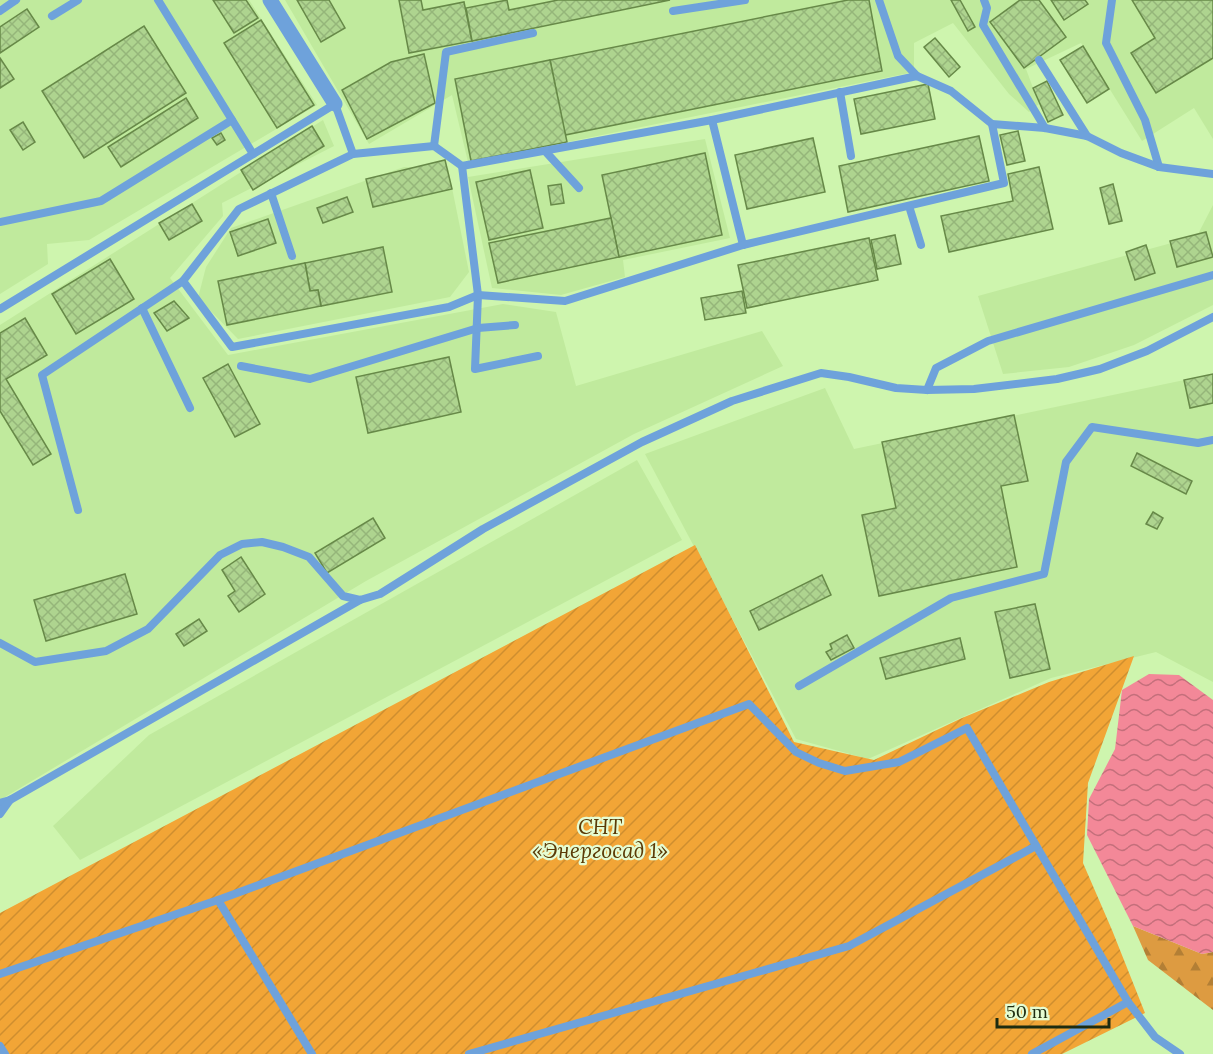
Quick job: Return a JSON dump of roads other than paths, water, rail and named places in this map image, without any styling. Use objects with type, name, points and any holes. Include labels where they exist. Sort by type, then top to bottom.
[{"type":"street","points":[[270,0],[335,104]]},
{"type":"lane","points":[[0,10],[16,0]]},
{"type":"lane","points":[[52,16],[78,0]]},
{"type":"lane","points":[[158,0],[253,154]]},
{"type":"lane","points":[[673,11],[745,0]]},
{"type":"lane","points":[[879,0],[898,56],[916,76],[951,91],[992,124],[1045,128],[1087,136],[1121,153],[1159,167],[1213,174]]},
{"type":"lane","points":[[984,0],[987,8],[984,25],[1045,128]]},
{"type":"lane","points":[[1112,0],[1106,43],[1146,120],[1159,167]]},
{"type":"lane","points":[[434,146],[446,51],[533,33]]},
{"type":"lane","points":[[1039,60],[1087,136]]},
{"type":"lane","points":[[78,510],[42,375],[183,281],[239,209],[353,154],[434,146],[462,166],[712,120],[916,76]]},
{"type":"lane","points":[[840,92],[851,156]]},
{"type":"lane","points":[[0,309],[335,104],[353,154]]},
{"type":"lane","points":[[0,222],[101,201],[232,120]]},
{"type":"lane","points":[[712,120],[743,245]]},
{"type":"lane","points":[[183,281],[232,347],[449,307],[478,295],[565,301],[743,245],[1004,183],[992,124]]},
{"type":"lane","points":[[544,151],[579,189]]},
{"type":"lane","points":[[462,166],[478,295],[475,369],[538,356]]},
{"type":"lane","points":[[271,193],[291,256]]},
{"type":"lane","points":[[909,206],[921,245]]},
{"type":"lane","points":[[927,390],[936,368],[988,341],[1213,275]]},
{"type":"lane","points":[[142,308],[190,408]]},
{"type":"lane","points":[[0,803],[10,800],[360,600],[380,594],[483,529],[642,442],[732,401],[821,373],[896,388],[927,390],[974,389],[1057,379],[1100,369],[1147,351],[1213,317]]},
{"type":"lane","points":[[241,366],[310,379],[478,328],[515,324]]},
{"type":"lane","points":[[799,686],[951,598],[1044,574],[1066,462],[1092,427],[1197,442],[1213,440]]},
{"type":"lane","points":[[0,643],[35,662],[106,651],[148,628],[220,555],[242,544],[262,542],[309,557],[343,596],[360,600]]},
{"type":"lane","points":[[0,974],[218,900],[749,704],[796,752],[819,763],[845,771],[899,762],[967,728],[1128,1002],[1155,1036],[1180,1054]]},
{"type":"lane","points":[[0,814],[10,800]]},
{"type":"lane","points":[[469,1054],[849,946],[1035,846]]},
{"type":"lane","points":[[218,900],[312,1054]]},
{"type":"lane","points":[[1032,1054],[1128,1002]]},
{"type":"lane","points":[[0,1046],[5,1054]]},
{"type":"water","points":[[1149,674],[1179,675],[1213,700],[1213,952],[1202,954],[1133,926],[1087,835],[1089,799],[1115,749],[1122,690]]},
{"type":"park label","name":"СНТ «Энергосад 1»","points":[[600,838]]}]
